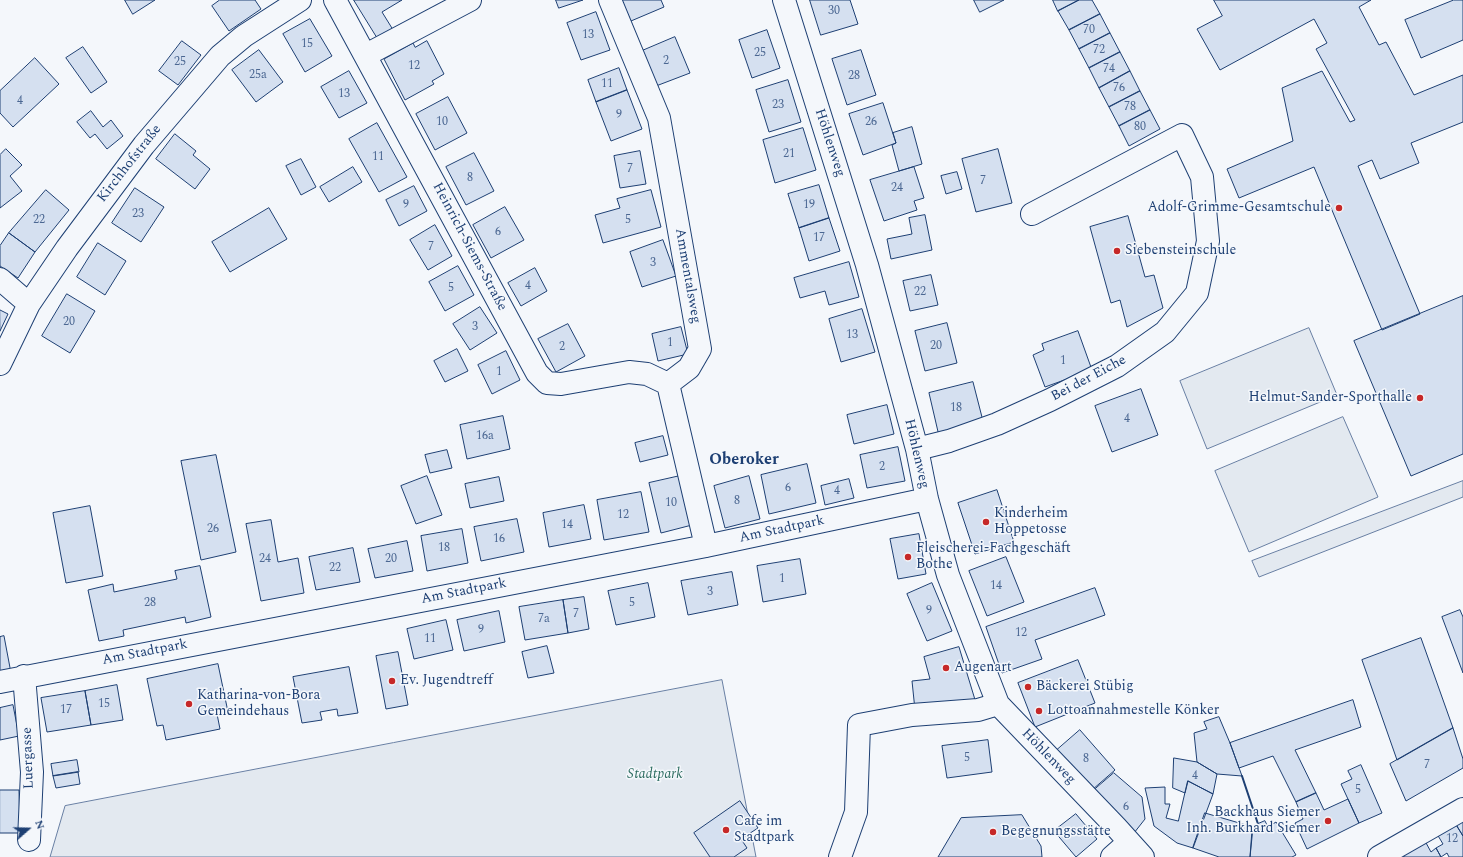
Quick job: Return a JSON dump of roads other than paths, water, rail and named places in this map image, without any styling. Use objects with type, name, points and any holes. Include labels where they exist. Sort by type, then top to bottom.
[{"type":"street","name":"Kirchhofstraße","points":[[0,364],[29,304],[67,248],[144,145],[199,78],[220,56],[244,36],[300,0]]},
{"type":"street","name":"Heinrich-Siems-Straße","points":[[335,0],[537,373],[547,383],[561,384],[629,372],[647,374],[668,384]]},
{"type":"street","points":[[366,55],[470,0]]},
{"type":"street","name":"Ammentalsweg","points":[[610,0],[659,118],[700,349],[689,368],[668,384]]},
{"type":"street","name":"Höhlenweg","points":[[784,0],[868,265],[916,449],[926,499],[948,576],[998,704],[1136,849]]},
{"type":"street","name":"Bei der Eiche","points":[[916,449],[949,441],[997,424],[1050,400],[1117,366],[1165,332],[1197,293],[1208,241],[1202,177],[1182,135],[1032,214]]},
{"type":"street","points":[[0,279],[29,304]]},
{"type":"street","points":[[668,384],[706,546]]},
{"type":"street","name":"Am Stadtpark","points":[[0,682],[24,676],[706,546],[926,499]]},
{"type":"street","name":"Luergasse","points":[[24,676],[32,772],[29,840]]},
{"type":"street","points":[[840,857],[856,812],[859,725],[912,715],[978,710],[998,704]]},
{"type":"street","points":[[1379,857],[1463,809]]},
{"type":"street","points":[[1112,857],[1136,849]]},
{"type":"place","name":"Adolf-Grimme-Gesamtschule","points":[[1339,208]]},
{"type":"place","name":"Siebensteinschule","points":[[1117,251]]},
{"type":"place","name":"Helmut-Sander-Sporthalle","points":[[1420,398]]},
{"type":"place","name":"Kinderheim Hoppetosse","points":[[986,522]]},
{"type":"place","name":"Fleischerei-Fachgeschäft Bothe","points":[[908,557]]},
{"type":"place","name":"Augenart","points":[[946,668]]},
{"type":"place","name":"Ev. Jugendtreff","points":[[392,681]]},
{"type":"place","name":"Bäckerei Stübig","points":[[1028,687]]},
{"type":"place","name":"Katharina-von-Bora Gemeindehaus","points":[[189,704]]},
{"type":"place","name":"Lottoannahmestelle Könker","points":[[1039,711]]},
{"type":"place","name":"Backhaus Siemer Inh. Burkhard Siemer","points":[[1328,821]]},
{"type":"place","name":"Cafe im Stadtpark","points":[[726,830]]},
{"type":"place","name":"Begegnungsstätte","points":[[993,832]]},
{"type":"district","name":"Oberoker","points":[[744,461]]},
{"type":"park label","name":"Stadtpark","points":[[655,775]]}]
